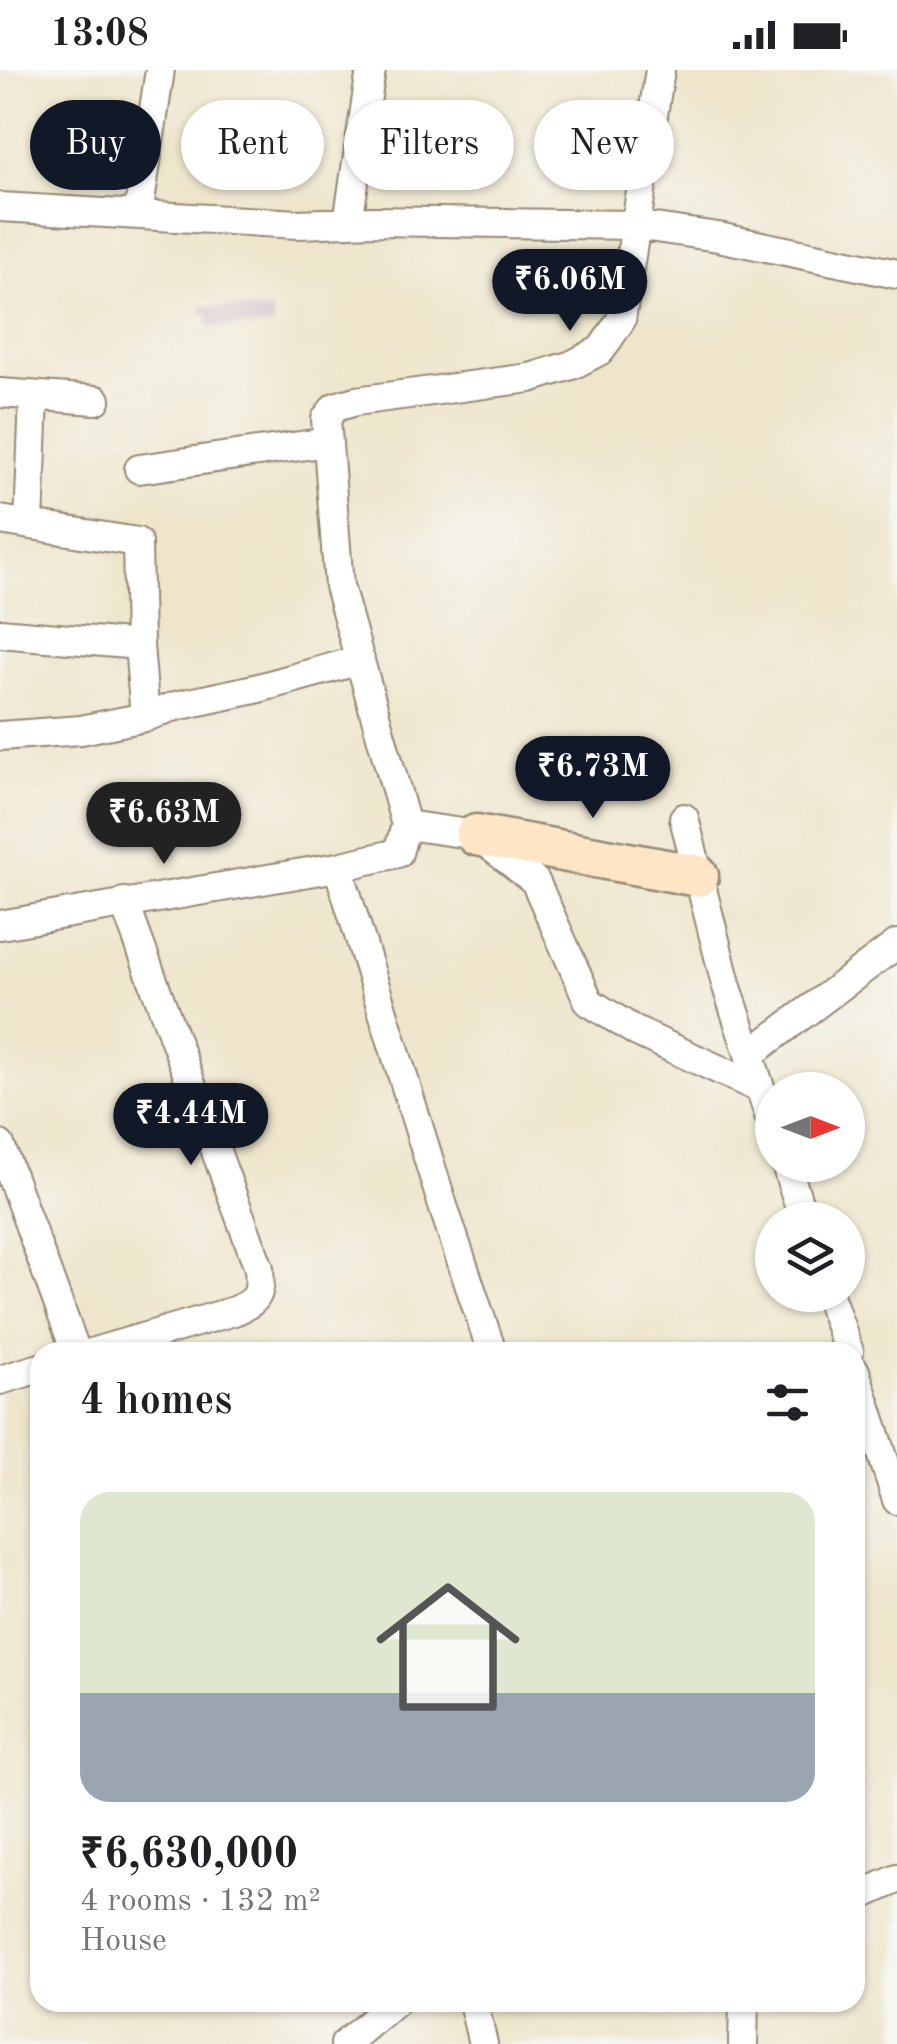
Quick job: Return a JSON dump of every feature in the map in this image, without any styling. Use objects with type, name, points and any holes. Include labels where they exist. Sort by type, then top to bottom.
[{"type":"main road","points":[[476,834],[698,876]]},
{"type":"street","points":[[138,214],[160,70]]},
{"type":"street","points":[[348,222],[371,70]]},
{"type":"street","points":[[0,925],[338,867],[398,852],[406,824],[339,586],[326,420],[336,407],[356,401],[530,378],[572,365],[601,350],[620,320],[660,70]]},
{"type":"street","points":[[0,207],[298,224],[634,225],[718,237],[897,274]]},
{"type":"street","points":[[0,393],[96,400]]},
{"type":"street","points":[[30,524],[34,397]]},
{"type":"street","points":[[139,469],[328,442]]},
{"type":"street","points":[[0,520],[136,542],[146,717]]},
{"type":"street","points":[[0,633],[139,645]]},
{"type":"street","points":[[0,736],[80,730],[146,717],[360,660]]},
{"type":"street","points":[[684,818],[726,984],[756,1072]]},
{"type":"street","points":[[406,824],[476,834],[536,881],[589,1002],[637,1032],[755,1086]]},
{"type":"street","points":[[338,867],[442,1206],[489,1342]]},
{"type":"street","points":[[124,902],[260,1282],[257,1298],[249,1305],[128,1342]]},
{"type":"street","points":[[750,1054],[897,944]]},
{"type":"street","points":[[0,1145],[72,1342]]},
{"type":"street","points":[[836,1312],[846,1342]]},
{"type":"street","points":[[0,1380],[30,1371]]},
{"type":"street","points":[[865,1402],[897,1500]]},
{"type":"street","points":[[865,1893],[897,1879]]},
{"type":"street","points":[[344,2044],[383,2012]]},
{"type":"street","points":[[475,2012],[483,2044]]},
{"type":"street","points":[[743,2044],[744,2012]]},
{"type":"shaded area","points":[[202,306],[272,311],[273,327],[207,327],[208,315],[201,314]]}]
